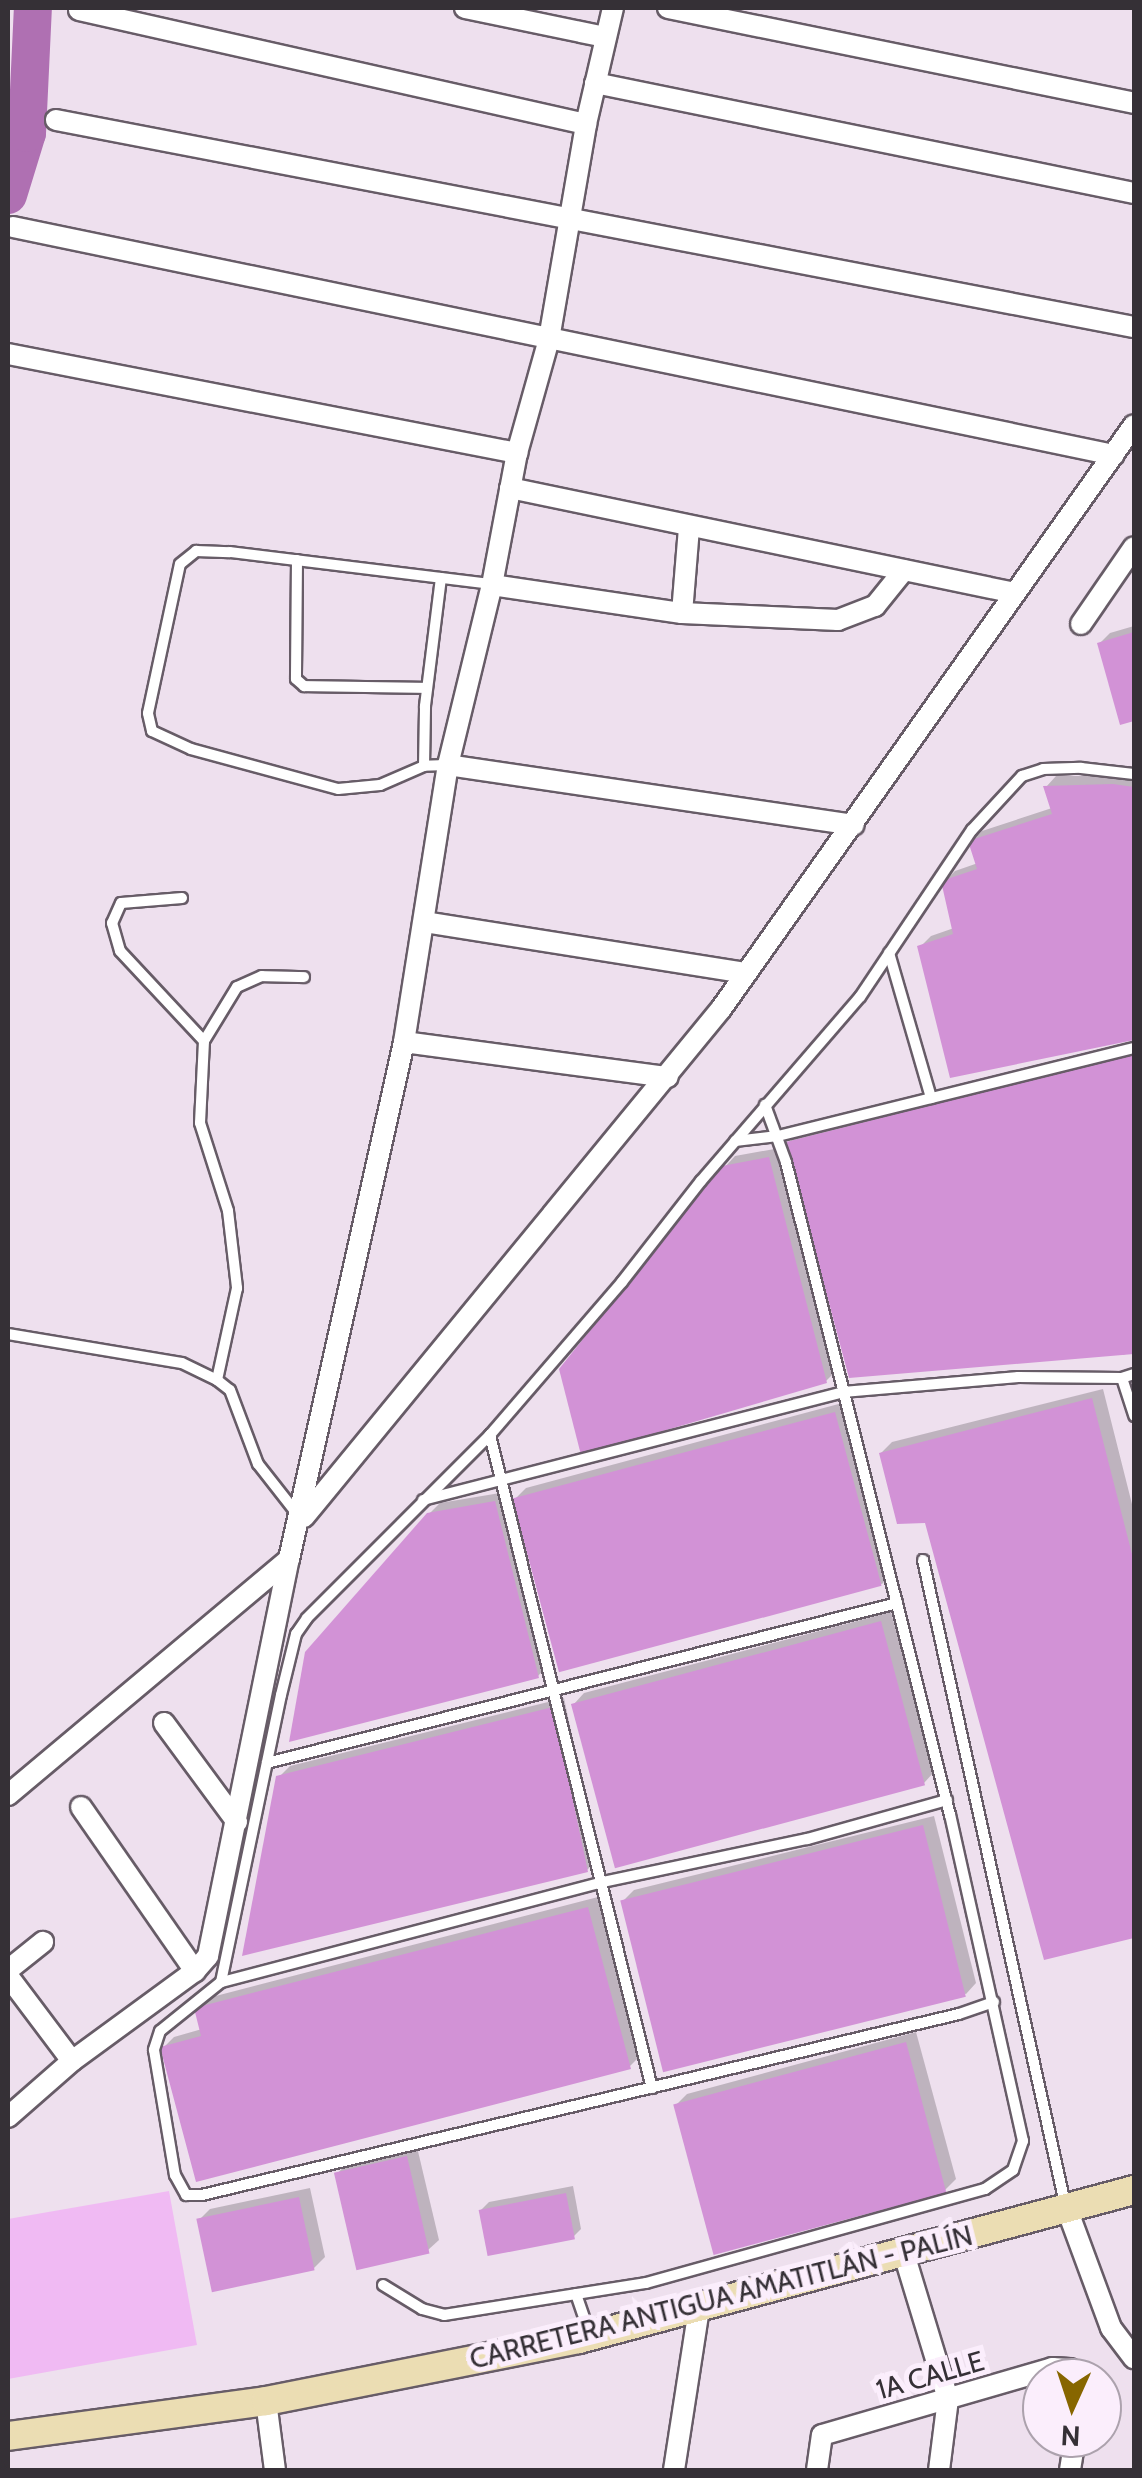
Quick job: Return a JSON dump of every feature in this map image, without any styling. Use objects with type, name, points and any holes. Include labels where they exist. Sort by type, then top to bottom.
[{"type":"main road","name":"CARRETERA ANTIGUA AMATITLÁN - PALÍN","points":[[8,2436],[266,2401],[591,2336],[1134,2190]]},
{"type":"street","points":[[465,8],[604,37]]},
{"type":"street","points":[[8,2117],[72,2061],[195,1971],[208,1956],[290,1559],[404,1042],[448,765],[492,584],[517,452],[548,338],[586,124],[612,8]]},
{"type":"street","points":[[668,8],[1134,103]]},
{"type":"street","points":[[79,10],[586,124]]},
{"type":"street","points":[[595,83],[1134,193]]},
{"type":"street","points":[[56,120],[1134,327]]},
{"type":"street","points":[[13,227],[1114,455]]},
{"type":"street","points":[[8,354],[517,452]]},
{"type":"street","points":[[301,1520],[668,1077],[854,825],[1134,426]]},
{"type":"street","points":[[510,488],[1014,593]]},
{"type":"street","points":[[682,613],[688,528]]},
{"type":"street","points":[[1081,624],[1134,547]]},
{"type":"street","points":[[492,584],[682,613],[848,618],[875,606],[904,570]]},
{"type":"street","points":[[448,765],[854,825]]},
{"type":"street","points":[[424,922],[746,973]]},
{"type":"street","points":[[404,1042],[668,1077]]},
{"type":"street","points":[[8,1795],[290,1559]]},
{"type":"street","points":[[164,1723],[237,1822]]},
{"type":"street","points":[[81,1807],[195,1971]]},
{"type":"street","points":[[43,1942],[8,1973],[72,2061]]},
{"type":"street","points":[[1066,2209],[1111,2328],[1134,2358]]},
{"type":"street","points":[[904,2254],[948,2399],[938,2470]]},
{"type":"street","points":[[674,2470],[699,2308]]},
{"type":"street","name":"1A CALLE","points":[[817,2470],[822,2435],[1022,2377]]},
{"type":"street","points":[[266,2401],[275,2470]]},
{"type":"lane","points":[[448,765],[424,766],[380,785],[338,789],[191,749],[152,731],[148,713],[180,564],[196,551],[492,584]]},
{"type":"lane","points":[[297,560],[296,680],[304,686],[428,688]]},
{"type":"lane","points":[[424,766],[428,688],[441,578]]},
{"type":"lane","points":[[221,1982],[296,1634],[490,1435],[860,997],[972,830],[1022,776],[1043,769],[1081,768],[1134,774]]},
{"type":"lane","points":[[182,898],[121,902],[112,923],[120,952],[204,1041]]},
{"type":"lane","points":[[889,953],[931,1098]]},
{"type":"lane","points":[[217,1380],[237,1288],[228,1211],[200,1123],[204,1041],[237,987],[262,976],[304,978]]},
{"type":"lane","points":[[735,1141],[778,1136],[1134,1048]]},
{"type":"lane","points":[[382,2285],[422,2310],[444,2314],[646,2283],[985,2189],[1012,2170],[1023,2141],[947,1800],[778,1136],[765,1105]]},
{"type":"lane","points":[[8,1334],[182,1363],[217,1380],[230,1390],[258,1464],[301,1520]]},
{"type":"lane","points":[[423,1500],[843,1392],[1018,1377],[1122,1378],[1134,1374]]},
{"type":"lane","points":[[1122,1378],[1134,1416]]},
{"type":"lane","points":[[490,1435],[556,1688],[652,2088]]},
{"type":"lane","points":[[923,1560],[1066,2209]]},
{"type":"lane","points":[[267,1763],[896,1603]]},
{"type":"lane","points":[[947,1800],[807,1839],[603,1882],[221,1982],[160,2031],[154,2050],[175,2175],[186,2194],[220,2191],[994,2002]]},
{"type":"lane","points":[[576,2294],[591,2336]]},
{"type":"shaded area","points":[[169,2191],[197,2345],[8,2379],[8,2219]]},
{"type":"building","points":[[1134,632],[1134,721],[1120,725],[1097,643]]},
{"type":"building","points":[[1043,786],[1134,787],[1134,1040],[950,1078],[917,946],[953,934],[941,881],[977,869],[968,841],[1052,814]]},
{"type":"building","points":[[1134,1054],[1134,1354],[849,1378],[786,1142]]},
{"type":"building","points":[[769,1157],[827,1383],[581,1455],[559,1369],[722,1166]]},
{"type":"building","points":[[1092,1398],[1134,1562],[1134,1938],[1044,1960],[925,1523],[897,1524],[879,1453]]},
{"type":"building","points":[[835,1412],[882,1586],[559,1672],[512,1498]]},
{"type":"building","points":[[495,1501],[539,1678],[289,1742],[305,1652],[427,1513]]},
{"type":"building","points":[[881,1621],[925,1785],[615,1868],[571,1704]]},
{"type":"building","points":[[553,1707],[588,1872],[242,1956],[276,1776]]},
{"type":"building","points":[[923,1825],[966,1997],[663,2072],[620,1900]]},
{"type":"building","points":[[588,1907],[631,2069],[196,2182],[160,2047],[201,2036],[194,2008]]},
{"type":"building","points":[[906,2042],[946,2193],[714,2255],[673,2104]]},
{"type":"building","points":[[407,2156],[429,2253],[356,2270],[334,2173]]},
{"type":"building","points":[[566,2193],[575,2239],[488,2256],[479,2210]]},
{"type":"building","points":[[299,2197],[315,2270],[212,2292],[196,2219]]},
{"type":"waterway","points":[[8,195],[27,133],[33,8]]}]
